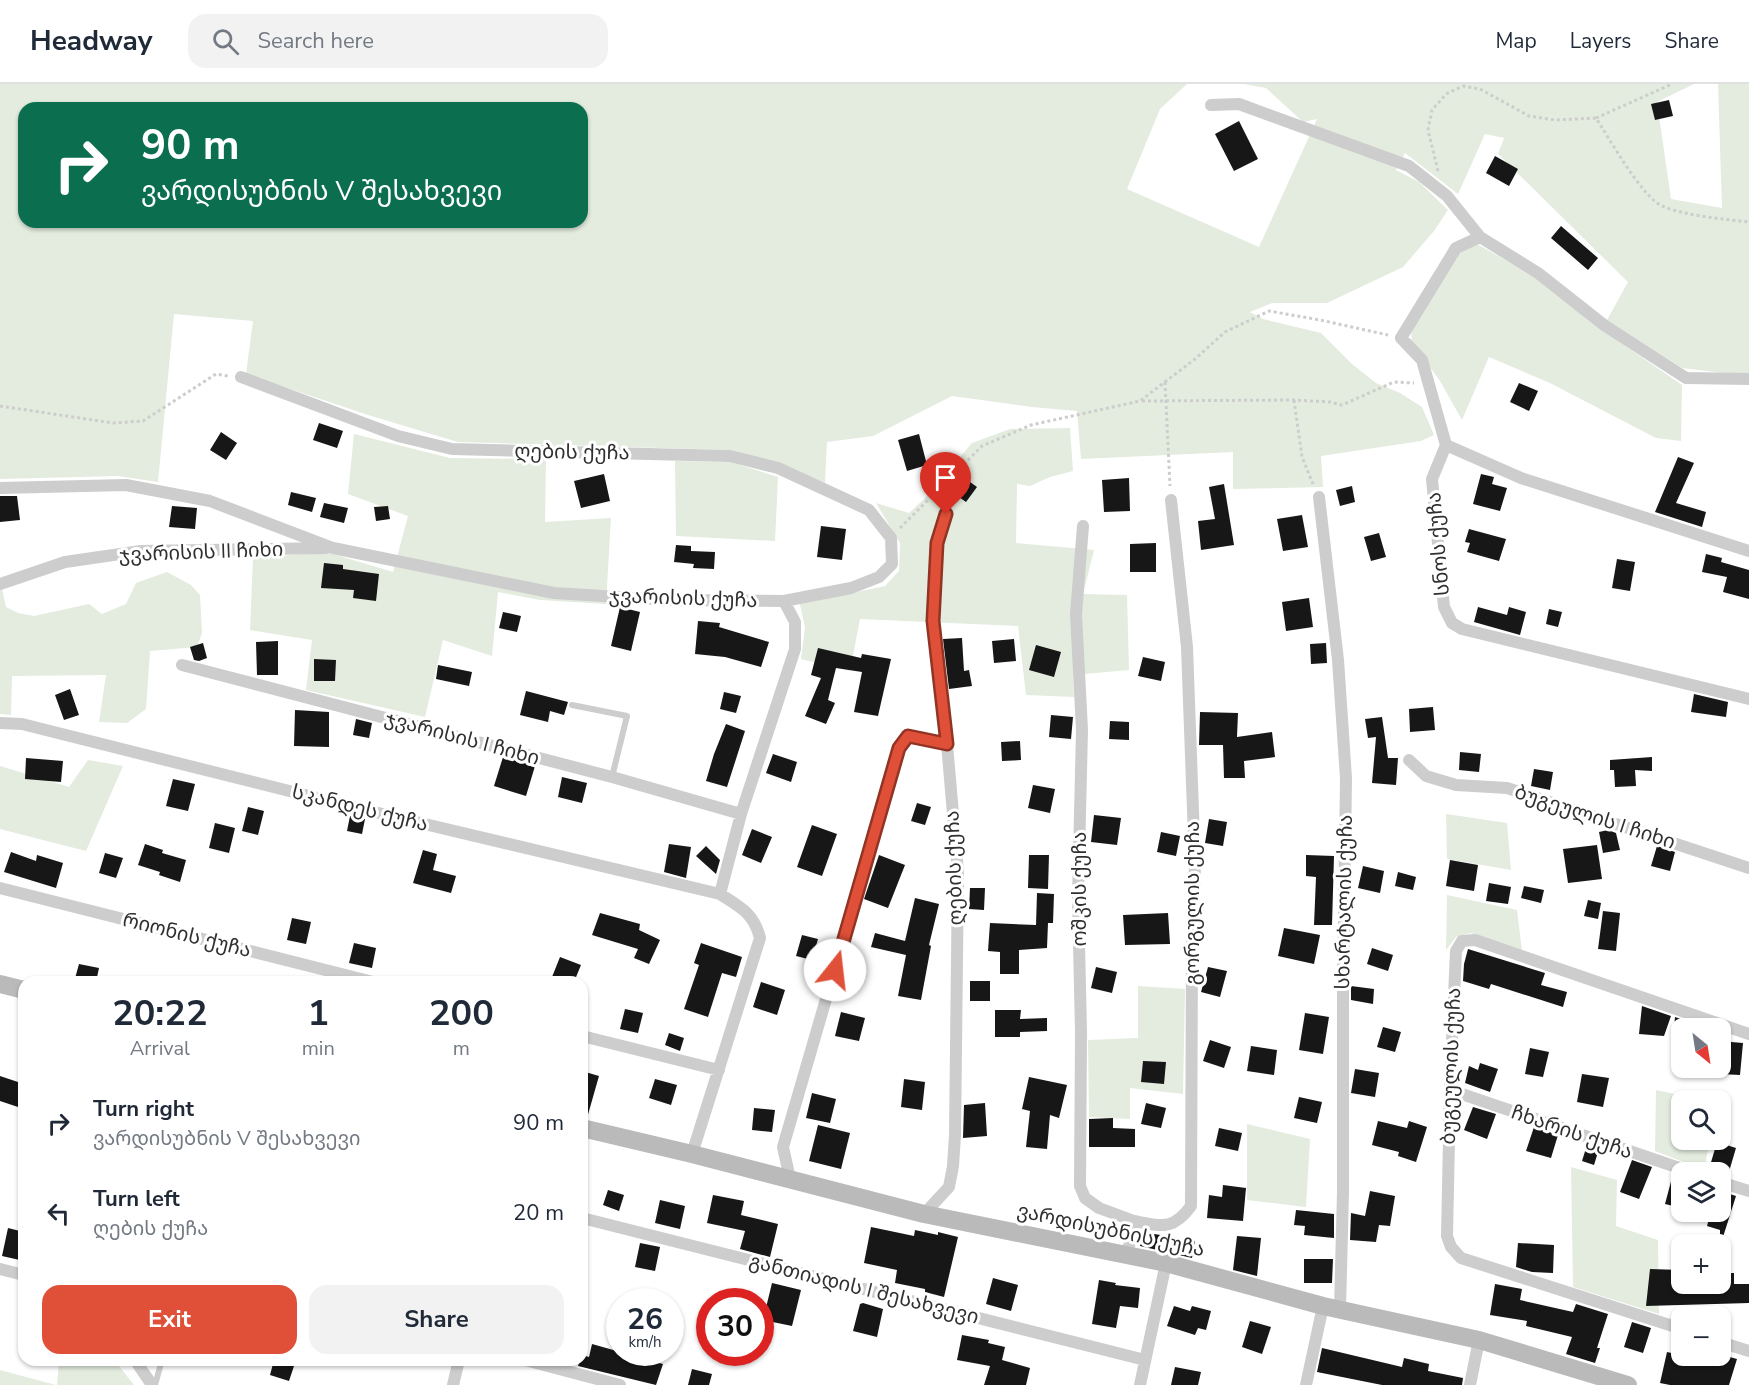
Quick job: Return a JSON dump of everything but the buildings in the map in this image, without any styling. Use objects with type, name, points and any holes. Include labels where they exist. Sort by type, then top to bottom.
[{"type":"street","points":[[1211,105],[1239,104],[1409,166],[1447,196],[1480,237],[1538,273],[1604,325],[1686,378],[1749,378]]},
{"type":"street","points":[[1480,237],[1456,249],[1401,338],[1422,360],[1446,445],[1521,478],[1749,551]]},
{"type":"street","name":"ღების ქუჩა","points":[[241,377],[398,436],[452,449],[730,456],[778,468],[869,510],[891,538]]},
{"type":"street","name":"სნოს ქუჩა","points":[[1446,445],[1432,479],[1444,607],[1452,623],[1462,628],[1749,699]]},
{"type":"street","name":"ჯვარისის ქუჩა","points":[[0,488],[126,485],[210,501],[333,548],[554,592],[668,600],[784,601],[795,622],[795,648],[741,814],[720,894]]},
{"type":"street","name":"სხარტალის ქუჩა","points":[[1306,1385],[1332,1308],[1343,1192],[1346,778],[1338,660],[1319,497]]},
{"type":"street","name":"გორგულის ქუჩა","points":[[1134,1221],[1167,1226],[1183,1218],[1191,1206],[1194,841],[1186,647],[1171,500]]},
{"type":"street","name":"ღების ქუჩა","points":[[924,1214],[949,1187],[955,1135],[958,872],[933,621],[937,543],[946,514]]},
{"type":"street","name":"ოშკის ქუჩა","points":[[1083,526],[1076,614],[1082,730],[1078,897],[1081,1032],[1080,1186],[1085,1198],[1099,1208],[1134,1221]]},
{"type":"street","points":[[784,601],[851,588],[879,577],[892,564],[891,538]]},
{"type":"street","name":"ჯვარისის II ჩიხი","points":[[0,584],[65,562],[141,551],[333,548]]},
{"type":"street","name":"ჯვარისის I ჩიხი","points":[[182,665],[612,777],[741,814]]},
{"type":"street","name":"სკანდეს ქუჩა","points":[[0,723],[22,724],[353,807],[720,894]]},
{"type":"street","points":[[790,1179],[783,1147],[899,748],[908,736],[947,744]]},
{"type":"street","name":"ბუგეულის I ჩიხი","points":[[1409,760],[1426,776],[1456,785],[1507,788],[1749,868]]},
{"type":"street","name":"რიონის ქუჩა","points":[[0,888],[349,976]]},
{"type":"street","points":[[692,1154],[760,938],[757,925],[748,912],[720,894]]},
{"type":"street","name":"ბუგეულის ქუჩა","points":[[1671,1325],[1461,1258],[1451,1247],[1447,1236],[1449,1090],[1456,951],[1462,942],[1475,940],[1749,1034]]},
{"type":"street","points":[[0,984],[18,988]]},
{"type":"street","points":[[588,1037],[719,1070]]},
{"type":"street","name":"ჩხარის ქუჩა","points":[[1449,1090],[1671,1165]]},
{"type":"street","name":"ვარდისუბნის ქუჩა","points":[[588,1129],[924,1214],[1166,1263],[1332,1308],[1479,1340],[1628,1385]]},
{"type":"street","points":[[1731,1185],[1749,1191]]},
{"type":"street","name":"განთიადის I შესახვევი","points":[[588,1220],[1145,1360]]},
{"type":"street","points":[[1127,1256],[1134,1221]]},
{"type":"street","points":[[1140,1385],[1166,1263]]},
{"type":"street","points":[[0,1269],[18,1274]]},
{"type":"street","points":[[1470,1385],[1479,1340]]},
{"type":"street","points":[[1731,1345],[1749,1351]]},
{"type":"street","points":[[140,1366],[154,1385]]},
{"type":"street","points":[[453,1385],[458,1366]]},
{"type":"street","points":[[548,1366],[620,1385]]},
{"type":"lane","points":[[572,705],[627,716],[612,777]]},
{"type":"lane","points":[[154,1385],[160,1366]]},
{"type":"path","points":[[1447,196],[1434,162],[1428,130],[1432,110],[1446,94],[1463,86],[1480,89],[1529,116],[1555,120],[1596,118],[1672,84]]},
{"type":"path","points":[[1596,118],[1643,189],[1661,206],[1702,216],[1749,222]]},
{"type":"path","points":[[1140,401],[1195,359],[1225,332],[1269,311],[1401,338]]},
{"type":"path","points":[[0,406],[112,423],[143,421],[216,374],[241,377]]},
{"type":"path","points":[[1165,381],[1171,500]]},
{"type":"path","points":[[891,538],[982,446],[1031,425],[1140,401],[1294,400],[1342,405],[1394,382],[1407,381],[1429,386]]},
{"type":"path","points":[[1294,400],[1302,457],[1319,497]]},
{"type":"shaded area","points":[[0,84],[1187,84],[1160,109],[1127,189],[1259,247],[1317,119],[1303,122],[1266,88],[1244,84],[1694,84],[1657,102],[1671,199],[1722,208],[1718,84],[1749,84],[1749,373],[1741,375],[1682,368],[1607,320],[1628,282],[1498,154],[1504,138],[1485,134],[1458,194],[1405,153],[1396,170],[1419,182],[1448,210],[1434,231],[1403,267],[1327,303],[1272,303],[1250,312],[1263,319],[1321,333],[1352,364],[1376,383],[1400,393],[1422,407],[1434,435],[1421,441],[1321,456],[1323,487],[1233,489],[1233,452],[1081,459],[1077,411],[952,396],[873,436],[827,442],[825,483],[783,465],[730,450],[458,442],[246,374],[253,321],[174,314],[158,482],[118,476],[0,479]]},
{"type":"shaded area","points":[[1477,244],[1530,274],[1598,327],[1682,385],[1681,441],[1656,438],[1550,383],[1489,357],[1462,420],[1440,381],[1412,342],[1411,331],[1457,254]]},
{"type":"shaded area","points":[[1070,428],[1073,471],[1050,477],[1030,486],[1017,484],[1016,543],[1094,550],[1083,594],[1127,595],[1129,670],[1073,675],[1074,697],[1026,695],[1018,626],[860,619],[850,671],[801,659],[805,628],[800,604],[885,586],[899,571],[900,543],[876,503],[909,513],[972,443],[1010,429]]},
{"type":"shaded area","points":[[354,434],[450,458],[546,459],[545,522],[611,518],[606,604],[540,600],[498,592],[492,656],[443,640],[425,717],[306,690],[312,640],[250,630],[253,558],[326,552],[393,572],[408,516],[348,494]]},
{"type":"shaded area","points":[[675,461],[731,462],[778,477],[775,541],[676,536]]},
{"type":"shaded area","points":[[167,572],[191,585],[200,595],[202,633],[197,647],[150,651],[146,709],[127,723],[99,722],[106,675],[12,676],[11,715],[0,714],[0,579],[6,607],[18,613],[34,616],[89,604],[102,614],[126,604],[136,583]]},
{"type":"shaded area","points":[[88,760],[123,766],[86,851],[0,829],[0,766],[69,787]]},
{"type":"shaded area","points":[[1446,814],[1507,823],[1511,870],[1447,859]]},
{"type":"shaded area","points":[[1447,895],[1517,910],[1522,951],[1471,933],[1456,937],[1446,950]]},
{"type":"shaded area","points":[[1138,986],[1185,989],[1183,1094],[1130,1088],[1130,1119],[1089,1117],[1088,1040],[1138,1038]]},
{"type":"shaded area","points":[[1656,1090],[1671,1093],[1671,1150],[1708,1150],[1706,1162],[1683,1162],[1655,1151]]},
{"type":"shaded area","points":[[1247,1124],[1310,1139],[1306,1207],[1247,1200]]},
{"type":"shaded area","points":[[1571,1167],[1617,1180],[1616,1226],[1658,1240],[1659,1314],[1573,1287]]},
{"type":"shaded area","points":[[59,1366],[119,1366],[134,1385],[57,1385]]},
{"type":"shaded area","points":[[0,1370],[56,1385],[0,1385]]},
{"type":"route","points":[[835,970],[899,748],[908,736],[947,744],[933,621],[937,543],[946,514]]}]
